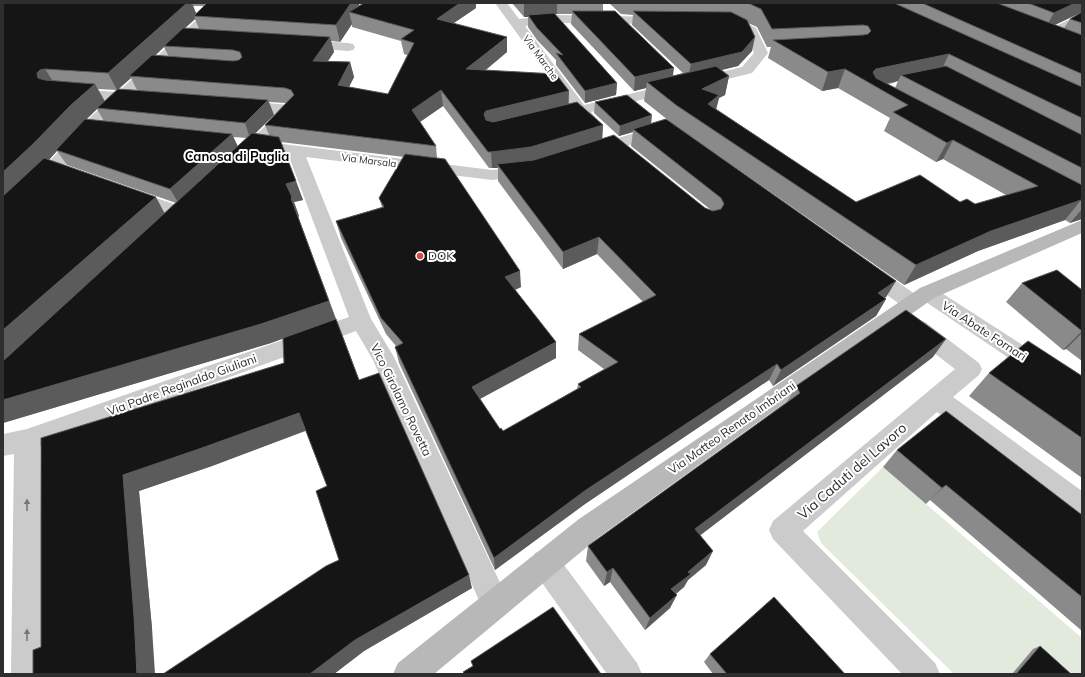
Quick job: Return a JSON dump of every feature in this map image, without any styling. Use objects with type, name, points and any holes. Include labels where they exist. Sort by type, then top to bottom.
[{"type":"street","name":"Via Marche","points":[[501,3],[581,110],[622,149]]},
{"type":"street","points":[[197,11],[217,7]]},
{"type":"street","points":[[3,216],[21,199],[60,170],[90,127],[123,96],[163,66],[186,37],[217,7]]},
{"type":"street","points":[[606,8],[628,30]]},
{"type":"street","points":[[1046,37],[1082,17]]},
{"type":"street","points":[[517,23],[557,19],[677,20]]},
{"type":"street","points":[[557,19],[568,31]]},
{"type":"street","points":[[722,20],[730,20],[750,31],[761,53]]},
{"type":"street","points":[[1031,32],[1060,43]]},
{"type":"street","points":[[186,37],[201,38]]},
{"type":"street","points":[[294,44],[348,47]]},
{"type":"street","points":[[545,119],[747,70],[761,53],[777,52]]},
{"type":"street","points":[[674,74],[685,85]]},
{"type":"street","points":[[619,87],[630,99],[642,108]]},
{"type":"street","points":[[56,92],[155,99]]},
{"type":"street","points":[[226,105],[290,110],[233,166]]},
{"type":"street","points":[[90,127],[113,130]]},
{"type":"street","points":[[579,156],[622,149],[666,128]]},
{"type":"street","name":"Via Marsala","points":[[231,143],[492,175],[542,168]]},
{"type":"street","name":"Vico Girolamo Rovetta","points":[[295,150],[361,322],[383,357],[496,604]]},
{"type":"street","points":[[118,190],[188,208],[165,229]]},
{"type":"street","points":[[3,197],[21,199]]},
{"type":"street","name":"Via Matteo Renato Imbriani","points":[[409,674],[589,528],[912,303],[1082,226]]},
{"type":"street","points":[[854,261],[912,303],[971,368],[936,398],[1082,507]]},
{"type":"street","name":"Via Abate Fornari","points":[[912,303],[1082,395]]},
{"type":"street","name":"Via Padre Reginaldo Giuliani","points":[[15,443],[361,322]]},
{"type":"street","name":"Via Caduti del Lavoro","points":[[924,674],[783,530],[936,398]]},
{"type":"street","points":[[15,443],[27,674]]},
{"type":"street","points":[[545,563],[626,674]]},
{"type":"shaded area","points":[[883,467],[1082,638],[1082,674],[954,674],[821,543],[817,532]]},
{"type":"building","points":[[3,3],[187,3],[108,73],[45,69],[40,70],[37,73],[38,78],[45,80],[95,84],[71,105],[3,172]]},
{"type":"building","points":[[207,3],[351,3],[336,25],[194,16]]},
{"type":"building","points":[[364,3],[460,3],[437,19],[507,37],[466,69],[556,74],[569,91],[486,111],[484,114],[486,120],[493,122],[577,102],[603,125],[531,147],[488,152],[441,90],[412,110],[436,146],[265,125],[294,95],[291,90],[285,88],[129,76],[152,55],[233,61],[239,60],[242,57],[240,52],[233,50],[164,46],[183,28],[330,37],[313,61],[350,62],[338,85],[388,94],[414,43],[401,39],[414,30],[349,12]]},
{"type":"building","points":[[748,3],[894,3],[1082,87],[1082,118],[949,54],[876,69],[873,72],[876,78],[1082,185],[1082,201],[1081,200],[991,231],[916,265],[676,105],[647,82],[716,66],[729,76],[702,89],[719,95],[708,104],[856,202],[920,175],[960,202],[967,199],[975,204],[1038,186],[953,140],[947,143],[893,112],[908,105],[845,69],[828,72],[773,40],[863,35],[868,34],[871,31],[868,26],[772,29],[761,9]]},
{"type":"building","points":[[922,3],[997,3],[1082,35],[1082,74]]},
{"type":"building","points":[[1028,3],[1075,3],[1054,13]]},
{"type":"building","points":[[572,11],[615,11],[674,68],[635,77]]},
{"type":"building","points":[[633,11],[731,12],[747,20],[755,37],[742,52],[691,64]]},
{"type":"building","points":[[1082,12],[1082,23],[1070,19]]},
{"type":"building","points":[[554,13],[617,83],[585,91],[556,53],[563,55],[537,28],[528,15]]},
{"type":"building","points":[[946,66],[1082,135],[1082,168],[901,75]]},
{"type":"building","points":[[118,89],[268,100],[245,123],[97,108]]},
{"type":"building","points":[[627,95],[652,115],[620,126],[595,102]]},
{"type":"building","points":[[85,119],[232,134],[170,189],[56,150]]},
{"type":"building","points":[[666,119],[896,281],[878,293],[886,299],[781,370],[777,364],[586,490],[494,558],[395,347],[403,343],[381,318],[336,221],[384,207],[379,198],[405,154],[445,159],[520,271],[505,277],[556,342],[472,387],[500,429],[501,428],[503,431],[581,387],[578,384],[618,362],[579,334],[656,295],[599,237],[563,252],[497,164],[534,160],[614,135],[705,208],[713,211],[721,209],[724,204],[721,198],[633,129]]},
{"type":"building","points":[[252,133],[279,137],[296,181],[286,184],[329,301],[261,324],[3,400],[3,361]]},
{"type":"building","points":[[44,158],[156,197],[3,330],[3,196]]},
{"type":"building","points":[[1057,270],[1082,290],[1082,331],[1022,283]]},
{"type":"building","points":[[906,310],[946,339],[695,529],[713,551],[688,572],[691,574],[671,589],[677,595],[650,618],[613,568],[607,572],[588,546],[800,393],[796,386]]},
{"type":"building","points":[[336,319],[359,380],[379,373],[469,575],[355,640],[310,674],[163,674],[326,566],[339,560],[316,491],[327,486],[299,413],[123,475],[137,674],[33,674],[33,650],[41,647],[41,438],[284,363],[283,338]]},
{"type":"building","points":[[1028,341],[1082,376],[1082,438],[989,373]]},
{"type":"building","points":[[946,411],[1082,515],[1082,597],[946,485],[942,488],[897,450]]},
{"type":"building","points":[[774,597],[845,674],[727,674],[710,654]]},
{"type":"building","points":[[553,607],[601,674],[465,674],[463,672],[473,666],[471,661]]},
{"type":"building","points":[[1040,646],[1071,674],[1016,674]]},
{"type":"place","name":"DOK","points":[[420,256]]},
{"type":"district","name":"Canosa di Puglia","points":[[237,156]]}]
